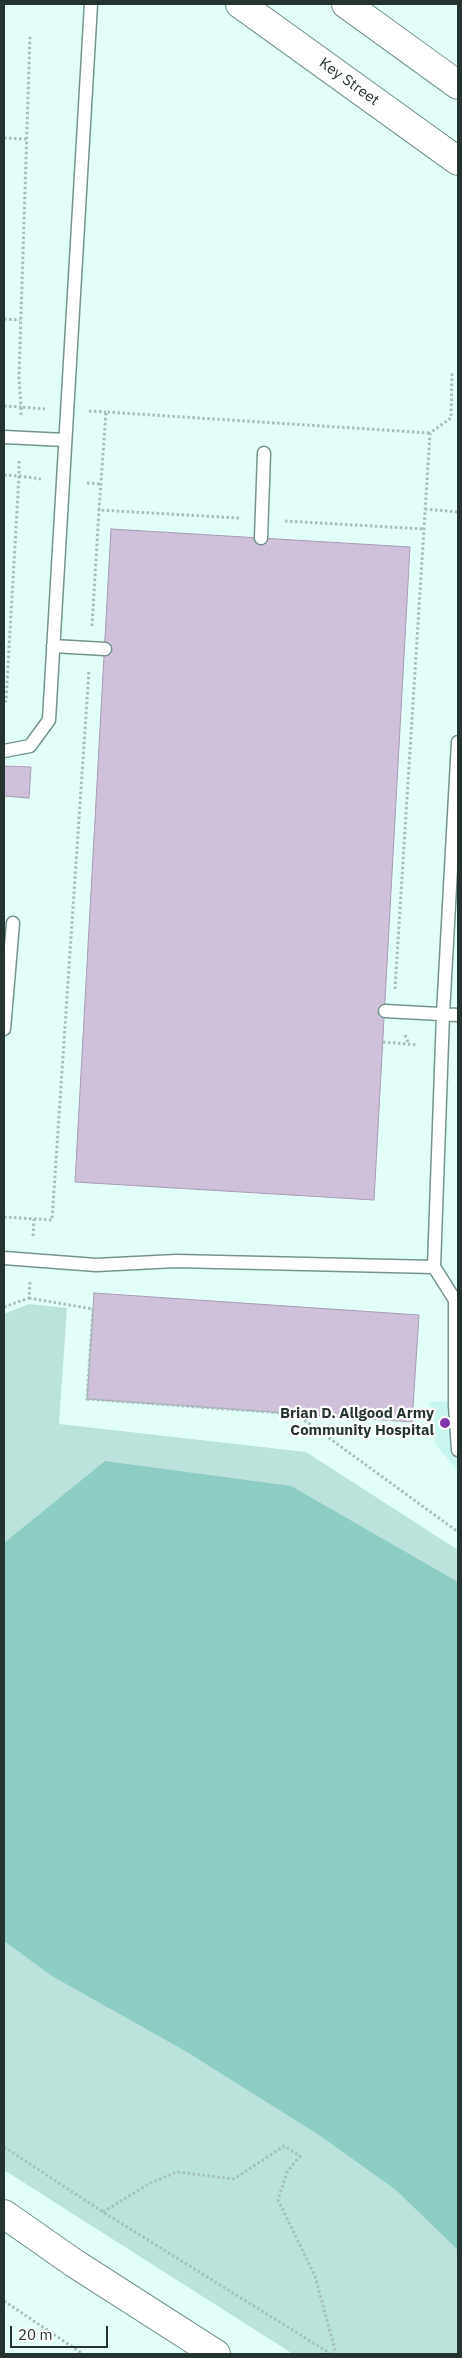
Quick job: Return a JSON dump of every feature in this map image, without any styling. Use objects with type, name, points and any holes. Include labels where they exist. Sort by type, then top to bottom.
[{"type":"main road","name":"Key Street","points":[[240,4],[458,160]]},
{"type":"main road","points":[[346,4],[458,84]]},
{"type":"main road","points":[[4,2214],[74,2263],[216,2354]]},
{"type":"lane","points":[[4,751],[30,746],[49,720],[91,4]]},
{"type":"lane","points":[[4,437],[66,440]]},
{"type":"lane","points":[[261,538],[264,453]]},
{"type":"lane","points":[[54,646],[105,649]]},
{"type":"lane","points":[[458,742],[443,1014],[434,1267],[455,1300],[455,1406],[458,1450]]},
{"type":"lane","points":[[4,1029],[6,974],[13,922]]},
{"type":"lane","points":[[389,1011],[458,1014]]},
{"type":"lane","points":[[4,1258],[96,1264],[176,1261],[434,1267]]},
{"type":"path","points":[[4,406],[21,407],[18,378],[30,35]]},
{"type":"path","points":[[4,138],[26,139]]},
{"type":"path","points":[[4,319],[20,320]]},
{"type":"path","points":[[389,1011],[430,432],[451,418],[452,373]]},
{"type":"path","points":[[4,475],[19,476],[6,701],[4,700]]},
{"type":"path","points":[[425,509],[458,512]]},
{"type":"path","points":[[4,1217],[52,1220],[99,510]]},
{"type":"path","points":[[29,1298],[93,1310],[87,1400],[296,1414],[458,1532]]},
{"type":"path","points":[[103,2212],[150,2183],[177,2172],[198,2173],[234,2179],[284,2146],[300,2156],[287,2172],[278,2200],[315,2276],[336,2354]]},
{"type":"path","points":[[4,2147],[103,2212],[331,2354]]},
{"type":"path","points":[[4,2301],[83,2354]]},
{"type":"shaded area","points":[[29,1304],[67,1308],[59,1424],[306,1452],[458,1550],[458,2354],[293,2354],[4,2170],[4,1314]]},
{"type":"shaded area","name":"Brian D. Allgood Army Community Hospital","points":[[458,1401],[458,1471],[435,1444],[429,1402]]},
{"type":"shaded area","points":[[105,1461],[291,1486],[458,1582],[458,2250],[396,2190],[319,2135],[187,2052],[52,1976],[4,1941],[4,1543]]},
{"type":"building","points":[[111,529],[410,547],[374,1200],[75,1182]]},
{"type":"building","points":[[4,766],[31,767],[29,798],[4,796]]},
{"type":"building","points":[[94,1293],[419,1315],[412,1422],[87,1399]]},
{"type":"place","name":"Brian D. Allgood Army Community Hospital","points":[[445,1423]]}]
